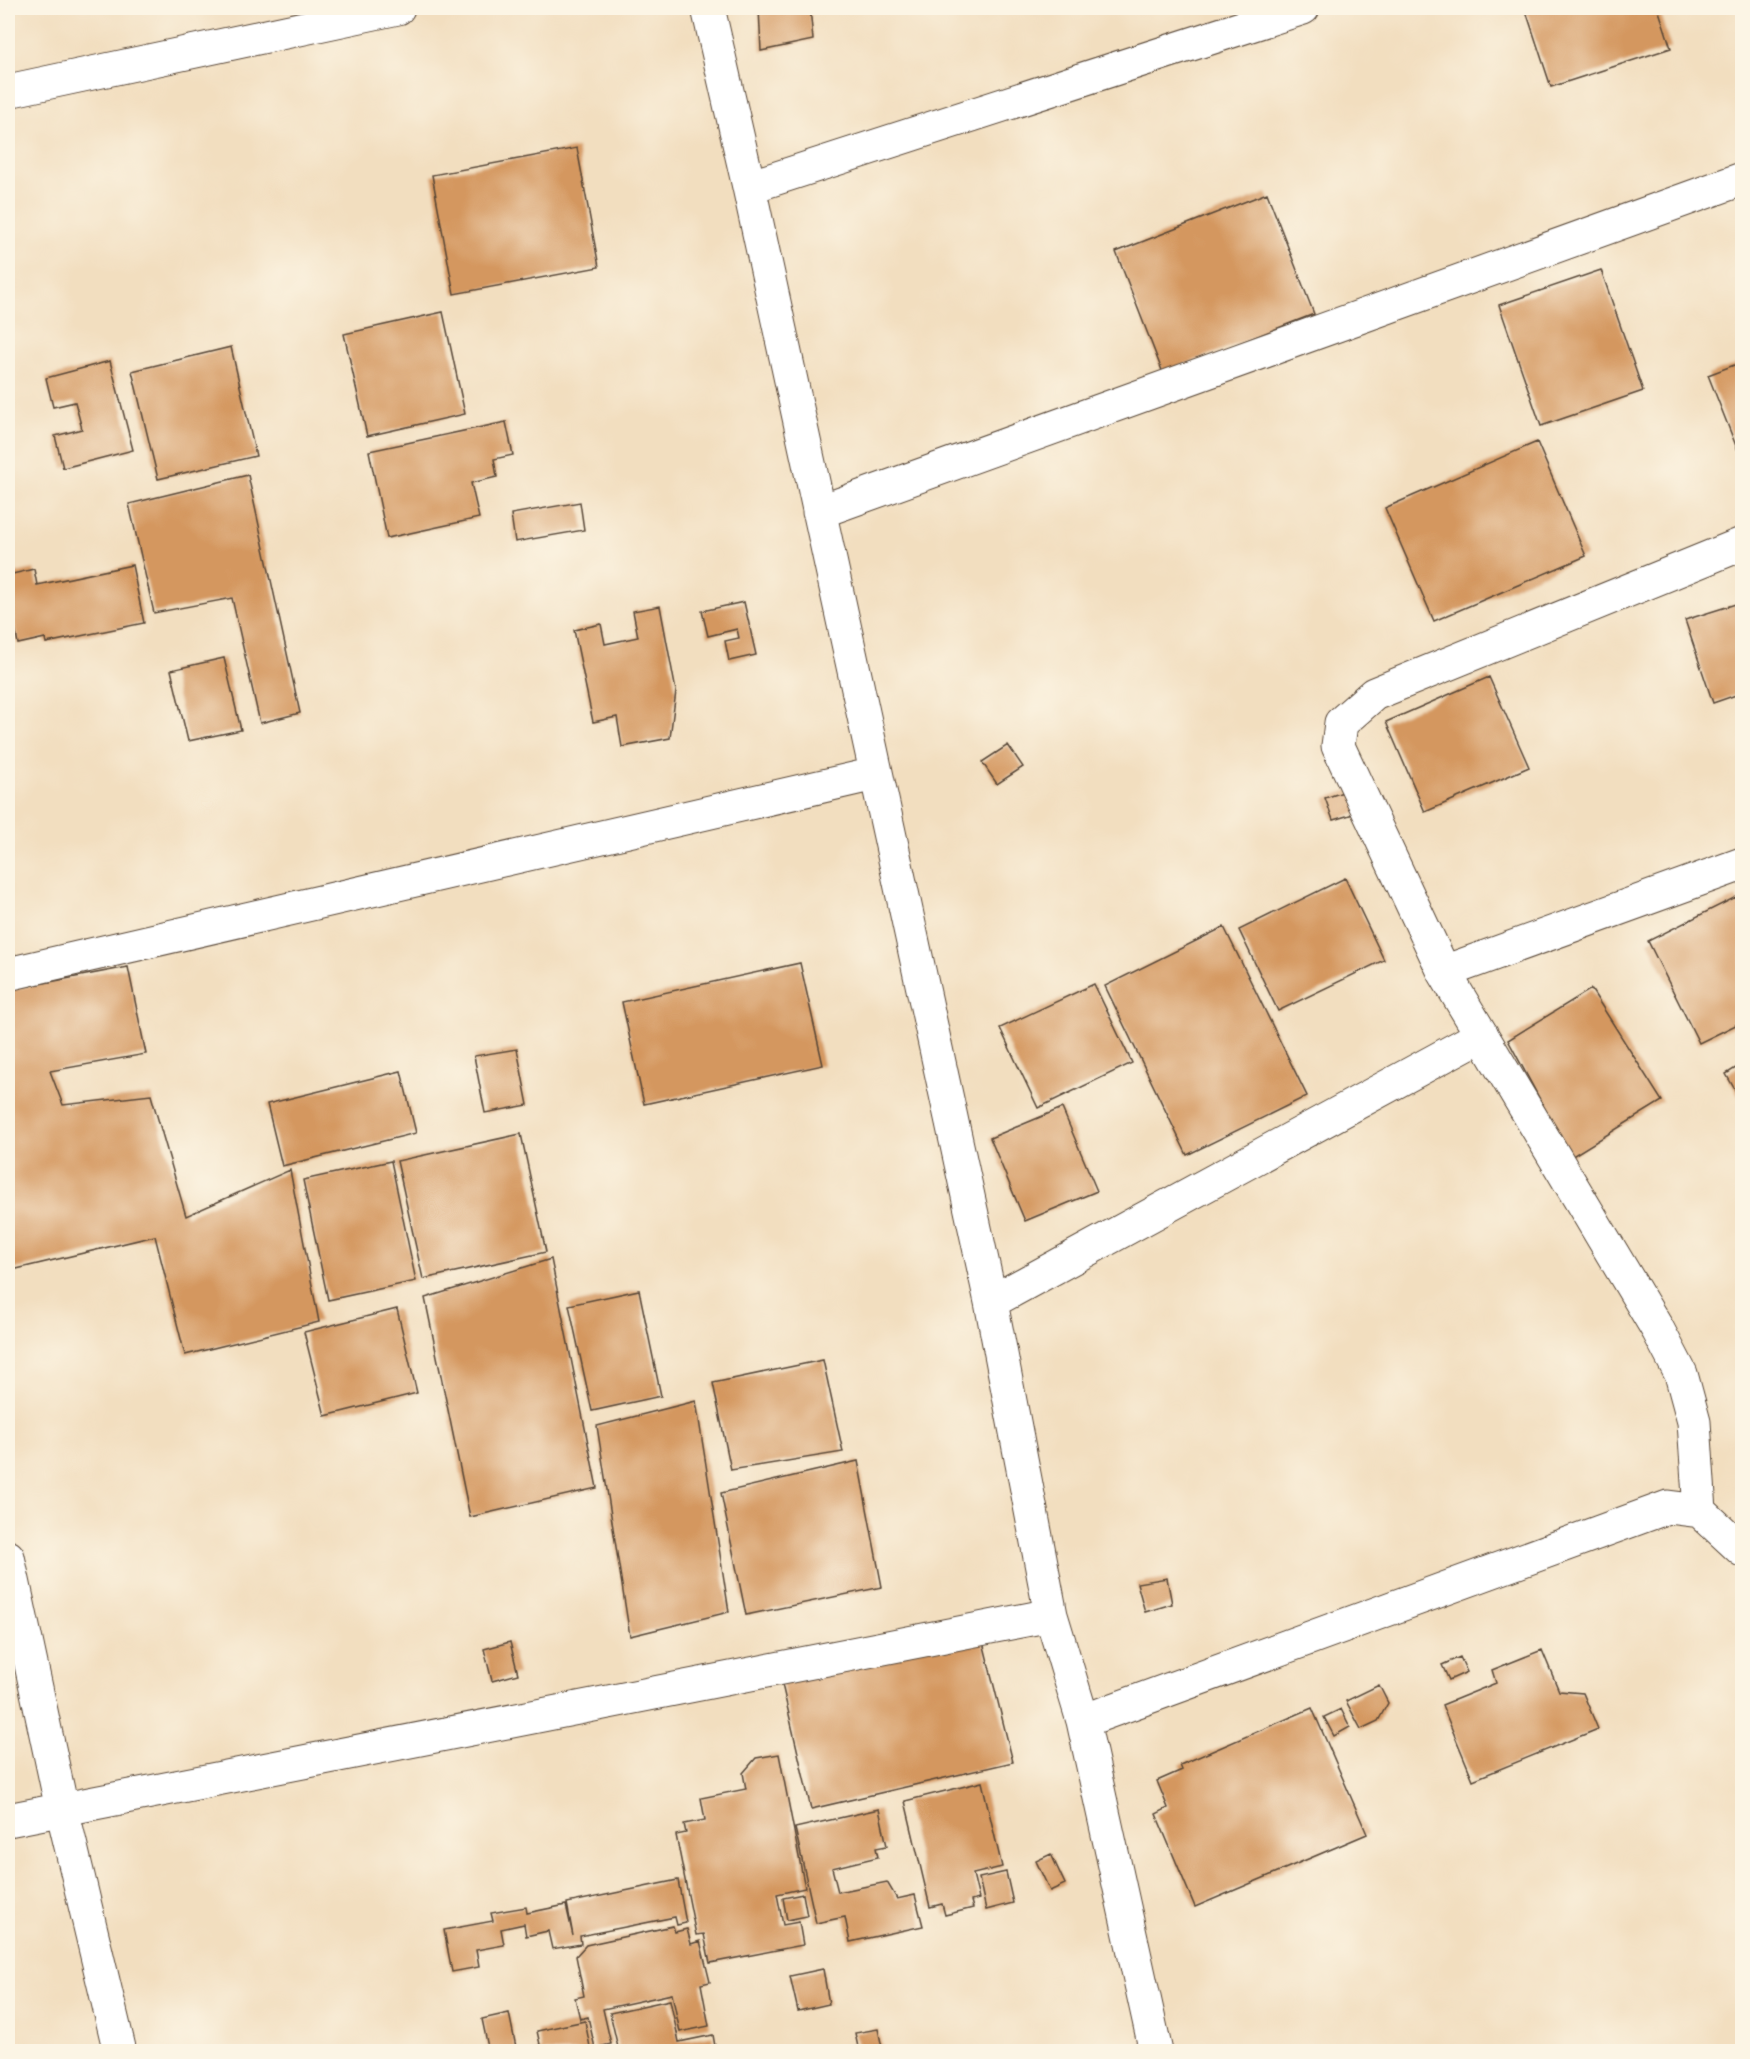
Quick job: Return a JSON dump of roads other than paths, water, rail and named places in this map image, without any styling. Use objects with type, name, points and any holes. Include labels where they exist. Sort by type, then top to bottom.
[{"type":"street","points":[[8,91],[398,8]]},
{"type":"street","points":[[708,8],[749,187],[991,1302],[1051,1615],[1083,1721],[1156,2052]]},
{"type":"street","points":[[749,187],[1303,8]]},
{"type":"street","points":[[819,512],[1743,179]]},
{"type":"street","points":[[1700,1510],[1694,1422],[1681,1374],[1658,1330],[1444,972],[1338,747],[1341,723],[1374,694],[1743,544]]},
{"type":"street","points":[[8,974],[875,774]]},
{"type":"street","points":[[1444,972],[1743,864]]},
{"type":"street","points":[[991,1302],[1482,1035]]},
{"type":"street","points":[[1083,1721],[1668,1507],[1700,1510],[1743,1550]]},
{"type":"street","points":[[8,1557],[62,1809],[120,2052]]},
{"type":"street","points":[[8,1820],[1051,1615]]}]
